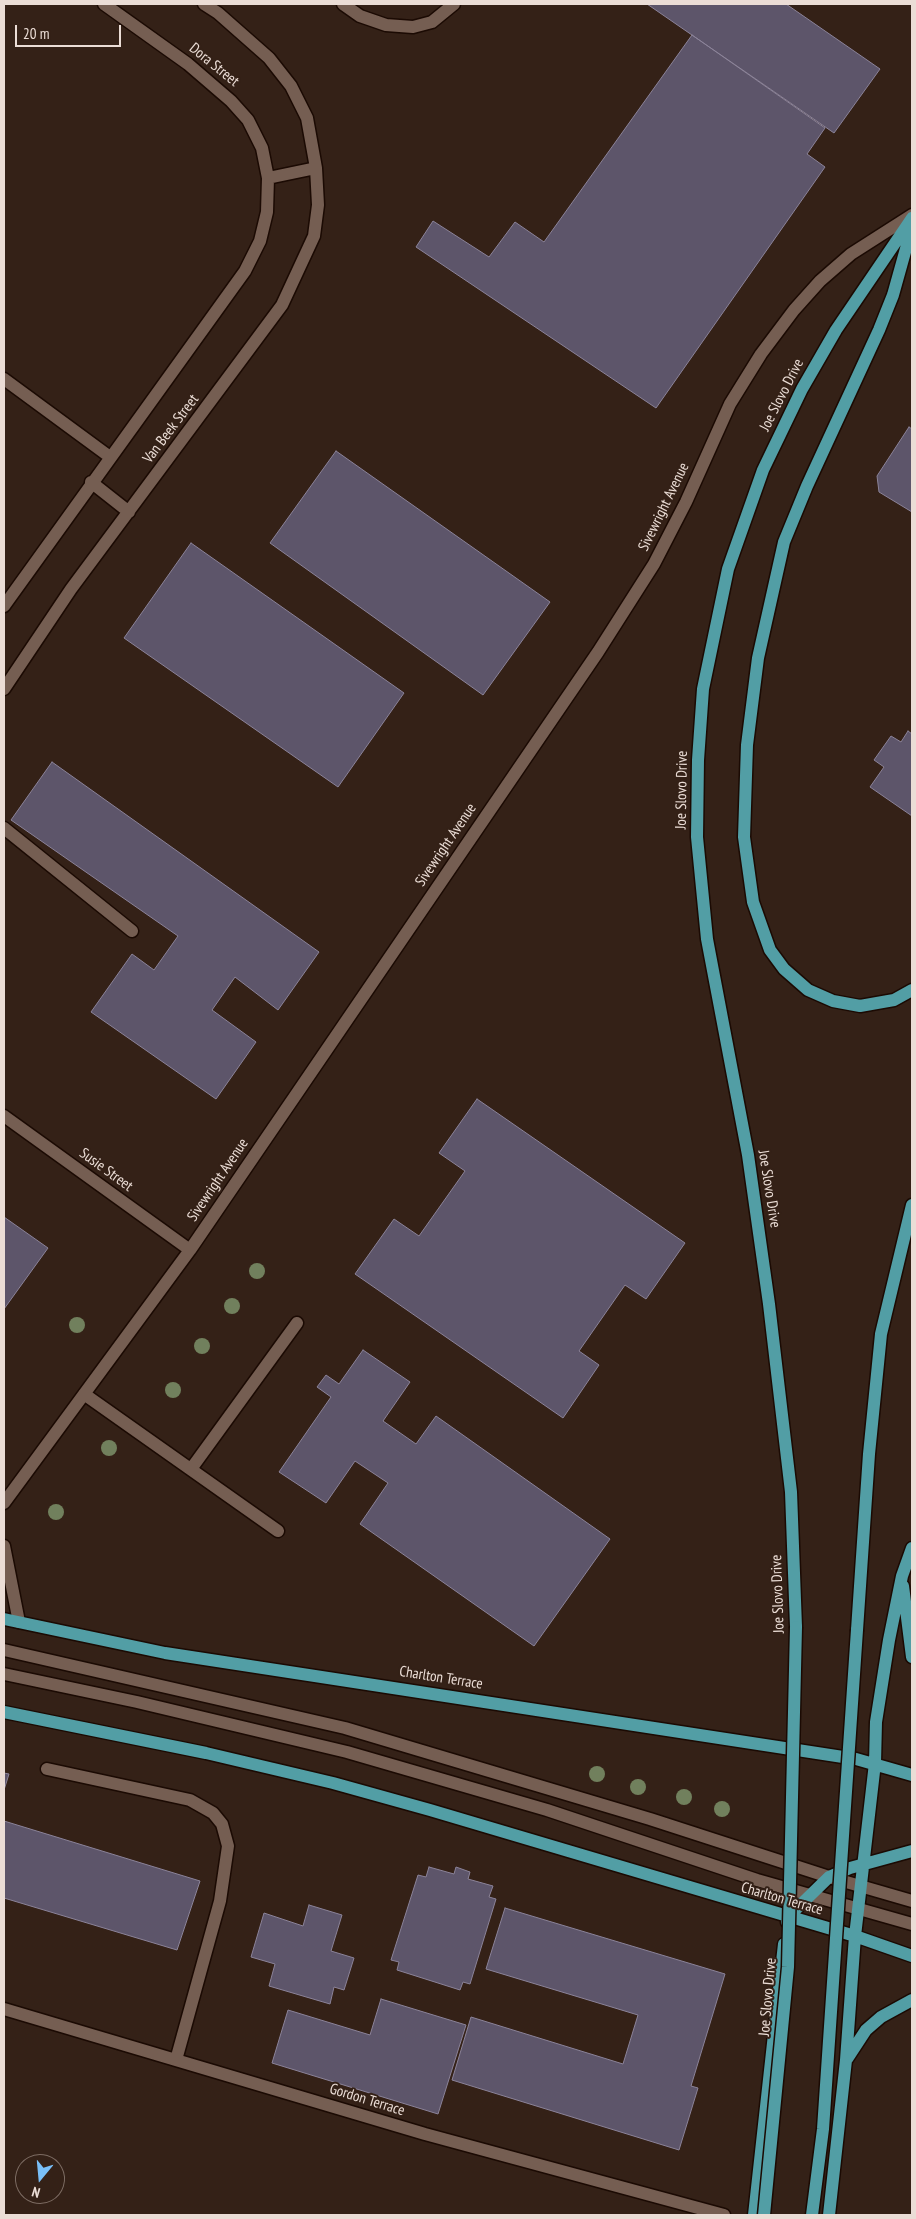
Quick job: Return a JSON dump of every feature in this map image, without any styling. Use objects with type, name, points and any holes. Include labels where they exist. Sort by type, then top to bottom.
[{"type":"main road","name":"Joe Slovo Drive","points":[[764,2215],[788,1967],[796,1627],[791,1492],[769,1304],[748,1155],[707,939],[697,837],[698,760],[702,698],[728,569],[763,470],[802,389],[836,330],[912,216]]},
{"type":"main road","points":[[912,227],[893,295],[879,330],[811,477],[784,542],[758,658],[747,745],[744,837],[753,902],[770,950],[784,969],[808,990],[833,1001],[860,1006],[894,1000],[912,990]]},
{"type":"main road","points":[[812,2215],[823,2129],[869,1454],[880,1334],[912,1206]]},
{"type":"main road","points":[[829,2215],[846,2060],[855,1936],[865,1864],[875,1763],[876,1722],[889,1640],[902,1576],[912,1548]]},
{"type":"main road","points":[[902,1576],[912,1657]]},
{"type":"main road","name":"Charlton Terrace","points":[[4,1619],[166,1653],[777,1746],[875,1763],[912,1775]]},
{"type":"main road","name":"Charlton Terrace","points":[[4,1712],[206,1753],[332,1783],[788,1916],[855,1936],[912,1956]]},
{"type":"main road","points":[[754,2215],[761,2135],[788,1916],[829,1877],[865,1864],[912,1852]]},
{"type":"main road","points":[[846,2060],[866,2030],[882,2017],[912,2000]]},
{"type":"street","name":"Dora Street","points":[[104,4],[188,64],[231,101],[248,120],[262,148],[268,178]]},
{"type":"street","points":[[4,606],[90,482],[245,271],[260,241],[267,212],[268,178],[316,168],[306,118],[291,86],[269,58],[218,13],[204,4]]},
{"type":"street","points":[[343,4],[360,16],[386,25],[413,27],[432,22],[454,4]]},
{"type":"street","name":"Van Beek Street","points":[[4,689],[71,589],[282,305],[314,236],[318,206],[316,168]]},
{"type":"street","name":"Sivewright Avenue","points":[[4,1503],[190,1250],[598,652],[654,564],[686,502],[730,404],[761,354],[794,310],[820,281],[851,254],[912,216]]},
{"type":"street","points":[[4,379],[110,457]]},
{"type":"street","points":[[90,482],[130,512]]},
{"type":"street","points":[[4,828],[132,931]]},
{"type":"street","name":"Susie Street","points":[[4,1116],[190,1250]]},
{"type":"street","points":[[191,1470],[297,1323]]},
{"type":"street","points":[[84,1394],[278,1531]]},
{"type":"street","points":[[4,1546],[19,1622]]},
{"type":"street","points":[[4,1650],[346,1728],[650,1819],[829,1877],[912,1901]]},
{"type":"street","points":[[4,1674],[137,1702],[356,1754],[547,1810],[758,1880],[912,1924]]},
{"type":"street","points":[[47,1769],[190,1800],[213,1813],[222,1824],[228,1846],[220,1901],[176,2060]]},
{"type":"street","name":"Gordon Terrace","points":[[4,2008],[435,2137],[724,2215]]},
{"type":"building","points":[[647,4],[786,4],[880,69],[834,133]]},
{"type":"building","points":[[692,35],[825,128],[807,154],[825,167],[656,408],[416,247],[433,221],[489,257],[515,222],[544,242]]},
{"type":"building","points":[[909,427],[912,429],[912,512],[879,492],[877,476]]},
{"type":"building","points":[[336,451],[550,602],[483,695],[270,543]]},
{"type":"building","points":[[191,543],[404,693],[338,787],[124,638]]},
{"type":"building","points":[[908,731],[912,734],[912,816],[870,787],[884,767],[874,760],[891,736],[901,742]]},
{"type":"building","points":[[52,762],[319,952],[278,1010],[235,977],[212,1010],[256,1042],[216,1099],[91,1012],[132,954],[154,970],[178,936],[11,820]]},
{"type":"building","points":[[477,1099],[685,1243],[646,1299],[625,1285],[579,1351],[599,1365],[563,1418],[355,1274],[394,1219],[419,1236],[465,1171],[439,1153]]},
{"type":"building","points":[[4,1217],[48,1248],[4,1309]]},
{"type":"building","points":[[363,1350],[410,1382],[383,1421],[416,1444],[436,1416],[610,1539],[534,1646],[360,1524],[388,1483],[355,1461],[326,1503],[279,1472],[331,1397],[317,1387],[326,1375],[339,1384]]},
{"type":"building","points":[[4,1773],[9,1774],[4,1790]]},
{"type":"building","points":[[4,1821],[200,1881],[177,1950],[4,1898]]},
{"type":"building","points":[[429,1867],[454,1874],[456,1867],[470,1872],[468,1879],[493,1886],[489,1897],[496,1899],[470,1984],[463,1982],[460,1990],[397,1970],[399,1962],[391,1960],[418,1875],[426,1877]]},
{"type":"building","points":[[309,1905],[342,1915],[331,1951],[354,1958],[344,1990],[334,1987],[330,2004],[269,1986],[275,1964],[251,1957],[264,1913],[303,1926]]},
{"type":"building","points":[[505,1908],[725,1974],[691,2086],[698,2088],[679,2150],[452,2080],[471,2017],[623,2064],[638,2015],[486,1969]]},
{"type":"building","points":[[381,1999],[466,2025],[438,2114],[272,2063],[288,2010],[370,2035]]}]
